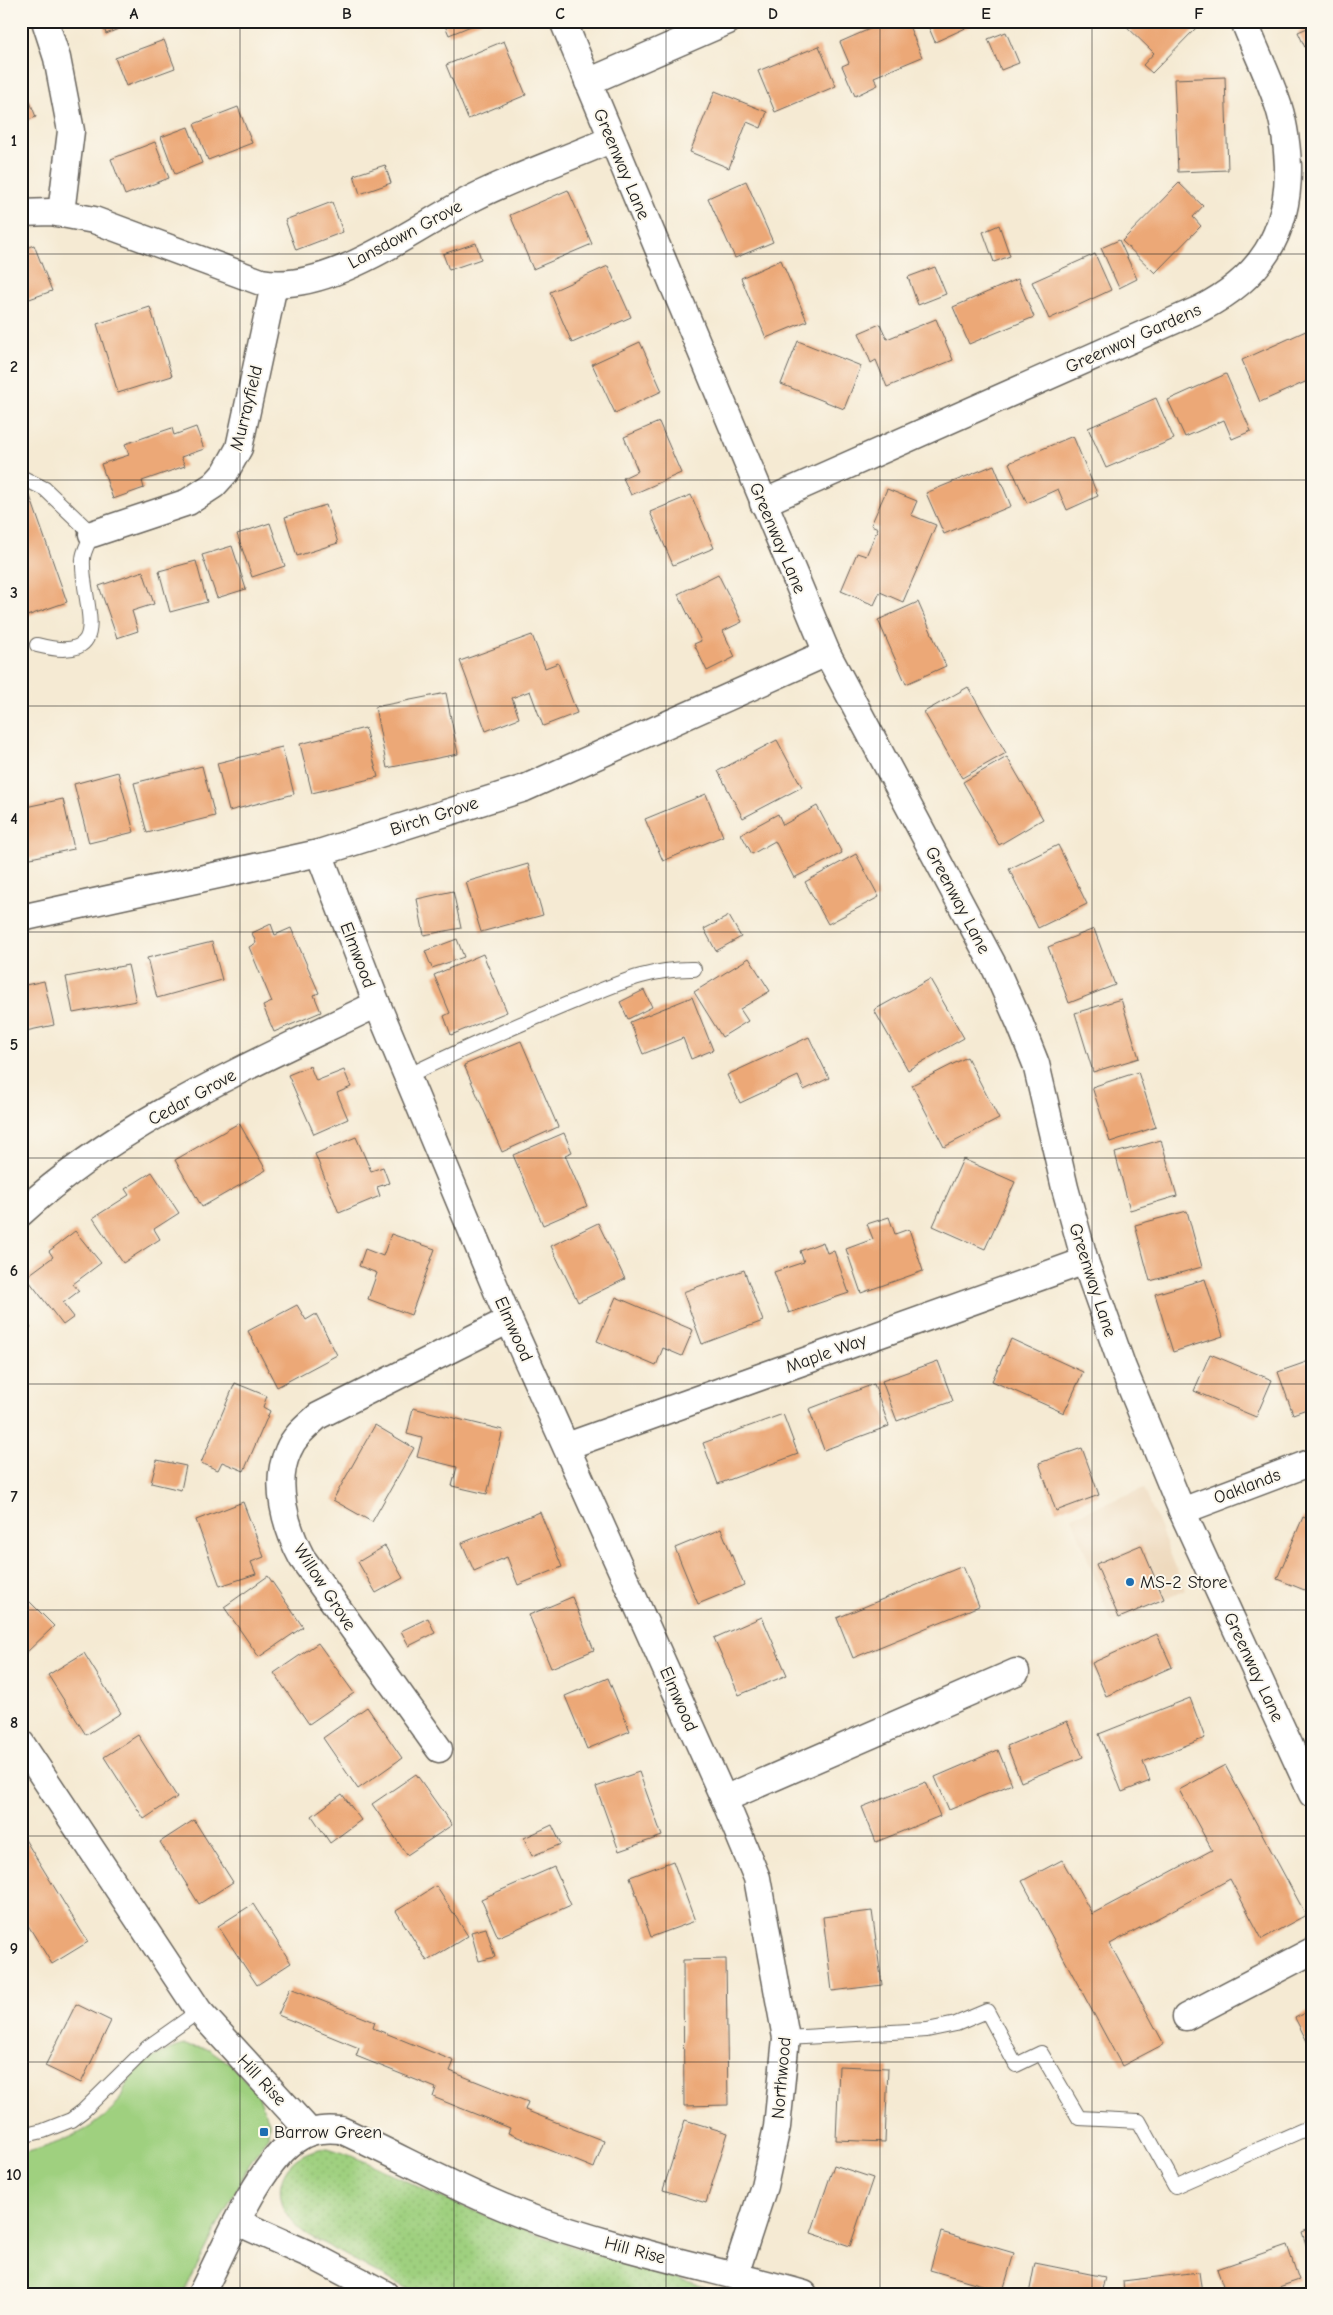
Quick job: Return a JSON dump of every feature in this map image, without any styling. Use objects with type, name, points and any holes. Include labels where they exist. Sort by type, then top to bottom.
[{"type":"street","points":[[45,21],[57,58],[71,131],[61,213]]},
{"type":"street","name":"Greenway Lane","points":[[563,21],[827,653],[996,970],[1020,1024],[1036,1064],[1064,1188],[1085,1260],[1123,1368],[1182,1511],[1312,1794]]},
{"type":"street","points":[[588,82],[728,21]]},
{"type":"street","name":"Greenway Gardens","points":[[763,503],[1200,309],[1236,287],[1253,271],[1279,232],[1288,188],[1288,157],[1284,125],[1276,99],[1244,21]]},
{"type":"street","name":"Lansdown Grove","points":[[21,213],[61,213],[94,220],[245,277],[274,285],[326,274],[367,258],[476,197],[612,139]]},
{"type":"street","name":"Murrayfield","points":[[92,534],[188,502],[202,494],[225,473],[239,448],[274,285]]},
{"type":"street","name":"Birch Grove","points":[[21,918],[319,853],[525,788],[827,653]]},
{"type":"street","name":"Elmwood","points":[[319,853],[377,1004],[509,1320],[724,1799],[757,1878]]},
{"type":"street","name":"Cedar Grove","points":[[21,1213],[77,1168],[162,1112],[214,1083],[377,1004]]},
{"type":"street","name":"Maple Way","points":[[567,1446],[1085,1260]]},
{"type":"street","name":"Willow Grove","points":[[438,1749],[302,1558],[288,1522],[282,1477],[288,1451],[295,1438],[318,1416],[509,1320]]},
{"type":"street","name":"Oaklands","points":[[1182,1511],[1312,1462]]},
{"type":"street","points":[[724,1799],[1016,1672]]},
{"type":"street","name":"Hill Rise","points":[[21,1743],[199,2011],[310,2132],[326,2129],[341,2130],[438,2179],[523,2215],[631,2250],[804,2294]]},
{"type":"street","name":"Northwood","points":[[735,2275],[764,2186],[777,2127],[786,2038],[757,1878]]},
{"type":"street","points":[[1186,2017],[1312,1951]]},
{"type":"street","points":[[201,2294],[237,2222],[275,2157],[292,2143],[310,2132]]},
{"type":"street","points":[[237,2222],[313,2256],[385,2294]]},
{"type":"lane","points":[[21,478],[45,489],[92,534],[83,558],[91,621],[86,640],[74,649],[57,650],[37,646]]},
{"type":"lane","points":[[407,1076],[503,1031],[642,974],[669,969],[694,969]]},
{"type":"lane","points":[[21,2136],[43,2131],[71,2120],[83,2111],[148,2047],[199,2011]]},
{"type":"lane","points":[[786,2038],[926,2030],[956,2024],[987,2011],[1016,2065],[1041,2053],[1079,2118],[1140,2121],[1175,2186],[1312,2126]]},
{"type":"shaded area","points":[[1144,1488],[1185,1590],[1112,1624],[1072,1517]]},
{"type":"green space","name":"Barrow Green","points":[[184,2045],[209,2049],[229,2063],[258,2094],[269,2122],[268,2136],[249,2164],[183,2294],[21,2294],[21,2154],[46,2147],[93,2125],[113,2109],[128,2083],[141,2067],[161,2053]]},
{"type":"green space","points":[[328,2148],[359,2159],[435,2195],[518,2228],[727,2294],[417,2294],[306,2234],[293,2222],[284,2209],[281,2182],[287,2169],[296,2159],[310,2152]]},
{"type":"building","points":[[102,21],[138,21],[106,34]]},
{"type":"building","points":[[443,21],[483,21],[449,35]]},
{"type":"building","points":[[888,21],[907,21],[922,57],[874,77],[878,85],[855,96],[842,66],[849,63],[840,42]]},
{"type":"building","points":[[926,21],[981,21],[935,42]]},
{"type":"building","points":[[1121,21],[1190,21],[1197,27],[1152,73],[1143,65],[1154,53]]},
{"type":"building","points":[[1312,26],[1312,63],[1298,32]]},
{"type":"building","points":[[1006,32],[1019,63],[1001,70],[988,39]]},
{"type":"building","points":[[164,40],[175,68],[126,86],[115,58]]},
{"type":"building","points":[[504,41],[526,95],[468,119],[446,65]]},
{"type":"building","points":[[819,46],[836,86],[775,112],[758,71]]},
{"type":"building","points":[[1225,77],[1228,170],[1178,172],[1174,79]]},
{"type":"building","points":[[21,79],[36,117],[21,123]]},
{"type":"building","points":[[715,91],[767,112],[761,128],[747,122],[729,168],[690,152]]},
{"type":"building","points":[[238,107],[252,143],[208,160],[194,124]]},
{"type":"building","points":[[188,127],[202,163],[175,174],[161,137]]},
{"type":"building","points":[[155,142],[169,178],[125,195],[111,159]]},
{"type":"building","points":[[385,165],[391,183],[360,194],[354,175]]},
{"type":"building","points":[[746,181],[773,242],[735,258],[708,198]]},
{"type":"building","points":[[1179,183],[1203,206],[1193,217],[1201,226],[1155,273],[1122,241]]},
{"type":"building","points":[[568,190],[592,244],[533,269],[510,215]]},
{"type":"building","points":[[332,202],[343,232],[296,250],[285,220]]},
{"type":"building","points":[[999,225],[1010,256],[994,262],[983,232]]},
{"type":"building","points":[[1119,240],[1137,279],[1119,288],[1101,248]]},
{"type":"building","points":[[476,243],[481,259],[449,270],[443,254]]},
{"type":"building","points":[[34,245],[52,291],[21,302],[21,250]]},
{"type":"building","points":[[1095,254],[1111,290],[1049,319],[1032,282]]},
{"type":"building","points":[[781,260],[807,321],[766,338],[741,278]]},
{"type":"building","points":[[608,266],[631,317],[572,343],[550,292]]},
{"type":"building","points":[[935,267],[946,294],[918,305],[908,277]]},
{"type":"building","points":[[1018,279],[1034,317],[969,344],[953,307]]},
{"type":"building","points":[[150,307],[172,376],[118,393],[97,324]]},
{"type":"building","points":[[936,319],[953,360],[887,387],[876,360],[871,363],[859,333],[880,324],[887,339]]},
{"type":"building","points":[[1308,330],[1312,339],[1312,379],[1260,402],[1242,360]]},
{"type":"building","points":[[798,341],[861,366],[844,409],[781,384]]},
{"type":"building","points":[[640,342],[662,391],[615,413],[592,364]]},
{"type":"building","points":[[1226,374],[1251,431],[1232,439],[1224,420],[1185,437],[1168,400]]},
{"type":"building","points":[[1156,398],[1174,439],[1106,468],[1088,428]]},
{"type":"building","points":[[659,422],[681,473],[631,495],[623,478],[638,471],[624,437]]},
{"type":"building","points":[[196,427],[204,449],[181,457],[185,466],[142,481],[144,488],[113,499],[101,464],[129,455],[125,444],[172,428],[174,435]]},
{"type":"building","points":[[1073,436],[1098,496],[1067,510],[1058,489],[1027,503],[1009,463]]},
{"type":"building","points":[[994,465],[1011,506],[944,534],[926,493]]},
{"type":"building","points":[[887,489],[917,501],[911,515],[936,525],[903,602],[880,592],[874,605],[841,591],[857,553],[866,556],[878,528],[871,525]]},
{"type":"building","points":[[691,495],[714,548],[673,565],[650,512]]},
{"type":"building","points":[[30,496],[67,602],[24,617],[21,608],[21,499]]},
{"type":"building","points":[[326,505],[338,543],[297,556],[285,517]]},
{"type":"building","points":[[270,523],[285,566],[252,577],[237,534]]},
{"type":"building","points":[[232,546],[246,589],[217,598],[202,555]]},
{"type":"building","points":[[196,561],[207,602],[170,612],[159,571]]},
{"type":"building","points":[[143,571],[154,604],[132,611],[138,631],[117,638],[99,586]]},
{"type":"building","points":[[718,574],[742,622],[723,631],[735,657],[707,671],[694,644],[701,641],[678,594]]},
{"type":"building","points":[[918,602],[946,666],[906,684],[878,620]]},
{"type":"building","points":[[532,635],[545,668],[558,663],[577,713],[543,726],[530,691],[512,698],[519,718],[486,731],[460,661]]},
{"type":"building","points":[[968,687],[1006,753],[962,778],[924,712]]},
{"type":"building","points":[[446,693],[458,754],[387,768],[375,707]]},
{"type":"building","points":[[365,728],[378,777],[312,793],[300,744]]},
{"type":"building","points":[[777,740],[802,787],[743,818],[718,771]]},
{"type":"building","points":[[282,747],[294,794],[229,811],[217,763]]},
{"type":"building","points":[[1007,757],[1043,819],[999,845],[963,782]]},
{"type":"building","points":[[202,766],[215,816],[147,833],[134,783]]},
{"type":"building","points":[[118,772],[134,832],[89,843],[74,784]]},
{"type":"building","points":[[706,794],[723,836],[663,861],[645,819]]},
{"type":"building","points":[[63,799],[74,849],[21,860],[21,808]]},
{"type":"building","points":[[817,806],[842,853],[794,878],[775,841],[752,854],[741,834],[778,814],[783,825]]},
{"type":"building","points":[[1058,845],[1087,904],[1038,928],[1009,869]]},
{"type":"building","points":[[856,854],[879,897],[828,924],[805,882]]},
{"type":"building","points":[[528,864],[543,915],[481,932],[466,882]]},
{"type":"building","points":[[453,891],[461,928],[424,935],[417,899]]},
{"type":"building","points":[[729,916],[741,937],[716,951],[704,929]]},
{"type":"building","points":[[271,924],[275,935],[291,928],[319,993],[314,995],[321,1012],[274,1032],[263,1006],[272,1002],[249,947],[256,943],[252,933]]},
{"type":"building","points":[[1094,929],[1115,985],[1069,1003],[1048,947]]},
{"type":"building","points":[[457,939],[464,957],[432,968],[425,951]]},
{"type":"building","points":[[212,942],[222,980],[157,998],[147,958]]},
{"type":"building","points":[[483,954],[507,1012],[451,1035],[444,1016],[450,1013],[434,975]]},
{"type":"building","points":[[749,958],[770,991],[740,1009],[748,1021],[722,1037],[694,992]]},
{"type":"building","points":[[128,965],[136,1001],[73,1013],[66,977]]},
{"type":"building","points":[[930,979],[964,1038],[908,1070],[874,1010]]},
{"type":"building","points":[[44,981],[54,1025],[21,1032],[21,986]]},
{"type":"building","points":[[644,990],[652,1007],[628,1019],[620,1002]]},
{"type":"building","points":[[692,997],[713,1050],[691,1059],[683,1038],[643,1054],[630,1022]]},
{"type":"building","points":[[1121,999],[1139,1058],[1093,1072],[1075,1013]]},
{"type":"building","points":[[809,1037],[829,1078],[804,1090],[798,1076],[740,1103],[727,1075]]},
{"type":"building","points":[[521,1041],[558,1127],[502,1152],[464,1065]]},
{"type":"building","points":[[967,1057],[999,1119],[944,1147],[912,1085]]},
{"type":"building","points":[[310,1066],[316,1081],[344,1070],[351,1087],[337,1093],[348,1119],[314,1134],[288,1075]]},
{"type":"building","points":[[1138,1072],[1156,1127],[1110,1142],[1092,1087]]},
{"type":"building","points":[[239,1123],[266,1170],[202,1207],[175,1160]]},
{"type":"building","points":[[564,1133],[572,1152],[565,1155],[587,1206],[543,1225],[513,1155]]},
{"type":"building","points":[[356,1137],[371,1171],[383,1167],[389,1183],[377,1187],[380,1196],[339,1213],[315,1154]]},
{"type":"building","points":[[1161,1140],[1177,1196],[1130,1210],[1115,1153]]},
{"type":"building","points":[[963,1159],[1015,1182],[985,1249],[933,1226]]},
{"type":"building","points":[[152,1172],[179,1213],[154,1229],[160,1239],[123,1263],[93,1218],[129,1195],[125,1189]]},
{"type":"building","points":[[1187,1211],[1202,1267],[1150,1281],[1135,1225]]},
{"type":"building","points":[[889,1217],[895,1234],[909,1229],[923,1271],[861,1293],[846,1249],[873,1239],[867,1224]]},
{"type":"building","points":[[598,1223],[625,1279],[578,1302],[551,1246]]},
{"type":"building","points":[[75,1231],[101,1263],[73,1284],[79,1291],[63,1303],[74,1317],[63,1325],[26,1277],[53,1257],[49,1251]]},
{"type":"building","points":[[391,1234],[435,1249],[411,1315],[368,1299],[377,1273],[359,1266],[365,1249],[383,1256]]},
{"type":"building","points":[[823,1242],[827,1253],[834,1251],[849,1293],[789,1313],[774,1272],[804,1262],[800,1251]]},
{"type":"building","points":[[744,1270],[763,1321],[702,1344],[683,1292]]},
{"type":"building","points":[[1205,1279],[1223,1336],[1173,1352],[1155,1294]]},
{"type":"building","points":[[616,1297],[693,1330],[682,1356],[663,1348],[656,1366],[597,1341]]},
{"type":"building","points":[[297,1305],[306,1320],[316,1314],[337,1355],[277,1387],[248,1331]]},
{"type":"building","points":[[21,1316],[31,1327],[21,1336]]},
{"type":"building","points":[[1011,1339],[1083,1372],[1064,1413],[992,1381]]},
{"type":"building","points":[[1210,1354],[1272,1380],[1256,1417],[1194,1391]]},
{"type":"building","points":[[1312,1360],[1312,1407],[1293,1414],[1278,1372]]},
{"type":"building","points":[[938,1361],[953,1401],[897,1421],[882,1381]]},
{"type":"building","points":[[235,1383],[267,1396],[263,1407],[270,1411],[244,1471],[222,1462],[218,1470],[201,1463]]},
{"type":"building","points":[[874,1384],[889,1426],[824,1450],[809,1409]]},
{"type":"building","points":[[413,1408],[503,1430],[487,1494],[452,1486],[457,1467],[417,1457],[422,1438],[407,1434]]},
{"type":"building","points":[[783,1414],[798,1454],[718,1484],[703,1443]]},
{"type":"building","points":[[375,1425],[414,1448],[372,1522],[333,1500]]},
{"type":"building","points":[[1082,1448],[1099,1495],[1056,1511],[1039,1463]]},
{"type":"building","points":[[157,1460],[186,1466],[181,1490],[151,1483]]},
{"type":"building","points":[[243,1502],[264,1557],[251,1562],[256,1574],[220,1586],[196,1520]]},
{"type":"building","points":[[540,1512],[562,1567],[518,1585],[507,1557],[474,1571],[462,1543]]},
{"type":"building","points":[[1303,1517],[1312,1521],[1312,1593],[1277,1579]]},
{"type":"building","points":[[721,1529],[744,1585],[698,1604],[675,1548]]},
{"type":"building","name":"MS-2 Store","points":[[1141,1545],[1164,1599],[1119,1618],[1096,1564]]},
{"type":"building","points":[[385,1546],[403,1578],[376,1593],[358,1562]]},
{"type":"building","points":[[963,1566],[979,1606],[853,1658],[837,1618]]},
{"type":"building","points":[[268,1576],[303,1627],[259,1657],[224,1607]]},
{"type":"building","points":[[21,1593],[54,1626],[24,1655],[21,1651]]},
{"type":"building","points":[[572,1597],[594,1650],[551,1668],[529,1615]]},
{"type":"building","points":[[762,1617],[787,1675],[739,1695],[714,1638]]},
{"type":"building","points":[[428,1618],[435,1633],[409,1646],[401,1631]]},
{"type":"building","points":[[1157,1634],[1172,1667],[1106,1696],[1092,1663]]},
{"type":"building","points":[[318,1643],[354,1693],[309,1724],[274,1673]]},
{"type":"building","points":[[84,1653],[121,1713],[86,1735],[48,1675]]},
{"type":"building","points":[[608,1678],[630,1731],[587,1749],[565,1696]]},
{"type":"building","points":[[1190,1698],[1205,1738],[1143,1762],[1150,1781],[1122,1792],[1099,1734]]},
{"type":"building","points":[[367,1707],[402,1758],[358,1789],[323,1738]]},
{"type":"building","points":[[1067,1721],[1083,1757],[1021,1782],[1007,1746]]},
{"type":"building","points":[[138,1735],[177,1797],[144,1819],[104,1757]]},
{"type":"building","points":[[998,1750],[1012,1784],[949,1810],[935,1777]]},
{"type":"building","points":[[1225,1765],[1306,1915],[1262,1939],[1230,1879],[1110,1944],[1164,2044],[1122,2066],[1022,1881],[1062,1860],[1092,1914],[1212,1850],[1179,1790]]},
{"type":"building","points":[[639,1772],[662,1836],[619,1851],[596,1787]]},
{"type":"building","points":[[416,1774],[452,1825],[407,1855],[372,1804]]},
{"type":"building","points":[[926,1782],[940,1816],[876,1842],[862,1807]]},
{"type":"building","points":[[342,1794],[361,1820],[330,1843],[312,1816]]},
{"type":"building","points":[[194,1820],[233,1882],[199,1904],[160,1842]]},
{"type":"building","points":[[552,1825],[561,1844],[532,1856],[524,1838]]},
{"type":"building","points":[[21,1833],[88,1942],[52,1964],[21,1914]]},
{"type":"building","points":[[673,1861],[695,1921],[651,1937],[630,1877]]},
{"type":"building","points":[[554,1867],[571,1905],[498,1937],[481,1899]]},
{"type":"building","points":[[436,1886],[468,1936],[427,1961],[396,1911]]},
{"type":"building","points":[[253,1904],[291,1963],[257,1985],[218,1926]]},
{"type":"building","points":[[872,1911],[882,1985],[832,1991],[823,1917]]},
{"type":"building","points":[[486,1928],[495,1957],[479,1961],[471,1932]]},
{"type":"building","points":[[726,1959],[728,2105],[684,2106],[683,1960]]},
{"type":"building","points":[[290,1988],[375,2022],[373,2028],[454,2061],[450,2071],[528,2102],[525,2110],[604,2141],[594,2168],[508,2133],[510,2128],[433,2097],[436,2088],[356,2056],[359,2048],[278,2015]]},
{"type":"building","points":[[76,2004],[111,2021],[81,2083],[45,2066]]},
{"type":"building","points":[[1312,2009],[1312,2051],[1295,2018]]},
{"type":"building","points":[[839,2066],[888,2068],[885,2142],[836,2140]]},
{"type":"building","points":[[685,2120],[728,2133],[706,2203],[663,2190]]},
{"type":"building","points":[[834,2165],[873,2178],[850,2246],[811,2233]]},
{"type":"building","points":[[1312,2228],[1312,2260],[1311,2260],[1302,2232]]},
{"type":"building","points":[[941,2232],[1014,2253],[1003,2291],[930,2270]]},
{"type":"building","points":[[1287,2245],[1299,2280],[1259,2294],[1226,2294],[1217,2269]]},
{"type":"building","points":[[1035,2263],[1105,2277],[1101,2294],[1029,2294]]},
{"type":"building","points":[[1199,2272],[1202,2294],[1124,2294],[1123,2281]]},
{"type":"place","name":"MS-2 Store","points":[[1130,1582]]},
{"type":"place","name":"Barrow Green","points":[[264,2132]]}]
